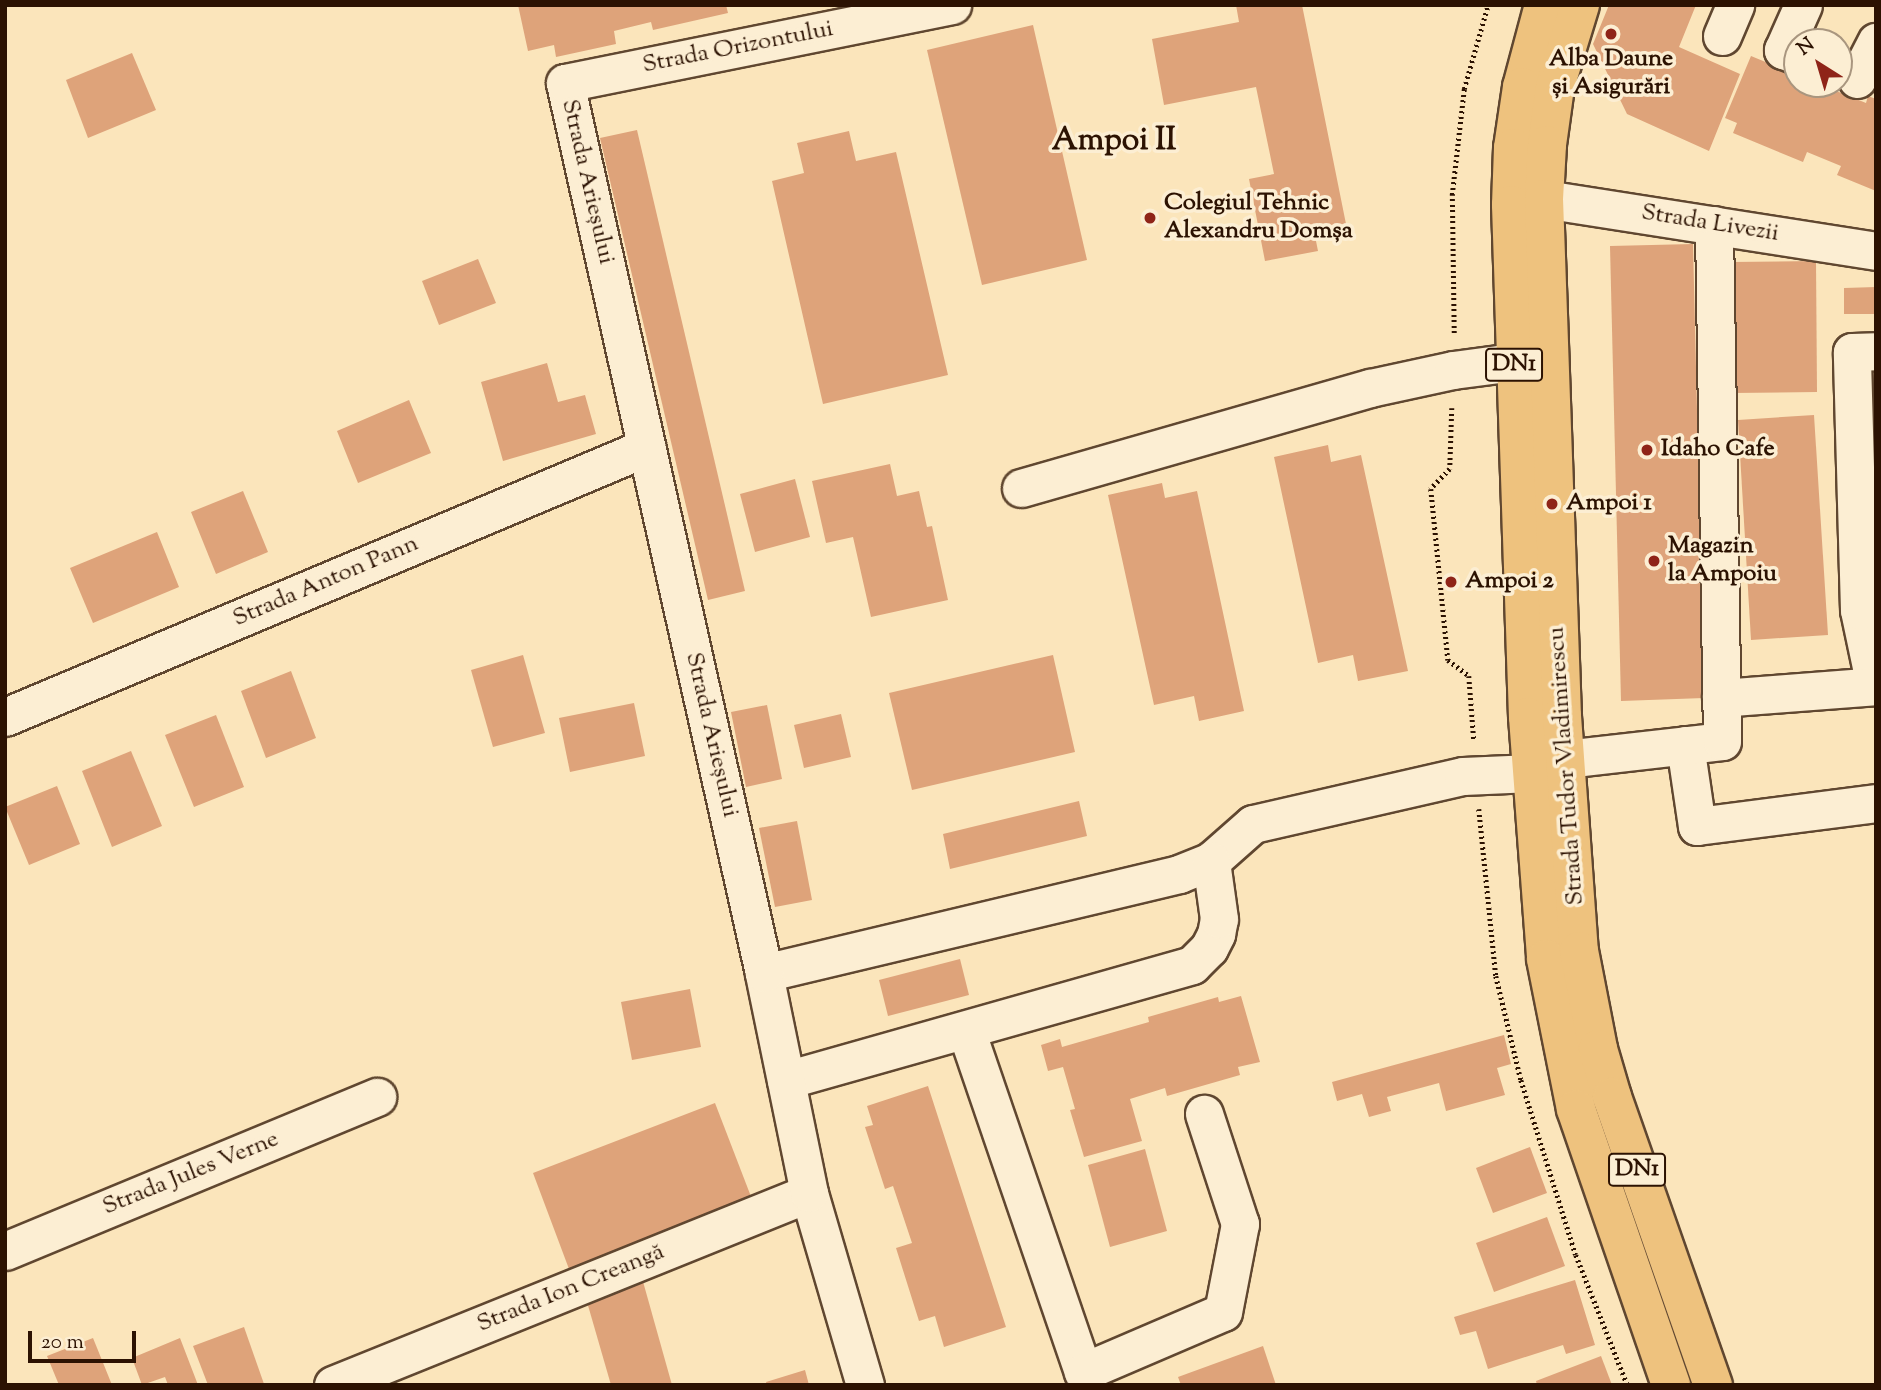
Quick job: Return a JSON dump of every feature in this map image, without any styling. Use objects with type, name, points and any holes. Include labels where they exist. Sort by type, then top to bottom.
[{"type":"main road","name":"Strada Tudor Vladimirescu","points":[[1544,5],[1522,87],[1513,148],[1511,205],[1514,362],[1548,766],[1598,1049],[1612,1097],[1713,1385]]},
{"type":"main road","name":"Strada Tudor Vladimirescu","points":[[1580,5],[1555,87],[1547,145],[1544,199],[1552,504],[1546,959],[1576,1109],[1671,1385]]},
{"type":"street","name":"Strada Orizontului","points":[[565,83],[952,5]]},
{"type":"street","points":[[1793,28],[1803,5]]},
{"type":"street","points":[[1857,79],[1876,42]]},
{"type":"street","name":"Strada Arieșului","points":[[565,83],[764,974],[809,1193],[865,1385]]},
{"type":"street","name":"Strada Livezii","points":[[1544,199],[1876,251]]},
{"type":"street","points":[[764,974],[1179,874],[1211,861],[1253,824],[1463,776],[1722,741],[1714,225]]},
{"type":"street","points":[[1721,698],[1876,686],[1858,610],[1852,352],[1876,351]]},
{"type":"street","points":[[1021,488],[1370,388],[1453,370],[1514,362]]},
{"type":"street","name":"Strada Anton Pann","points":[[5,717],[647,447]]},
{"type":"street","points":[[1685,745],[1697,826],[1876,803]]},
{"type":"street","points":[[786,1080],[1192,965],[1209,948],[1218,926],[1211,861]]},
{"type":"street","points":[[966,1030],[1083,1372],[1223,1312],[1240,1224],[1204,1115]]},
{"type":"street","name":"Strada Jules Verne","points":[[5,1251],[377,1097]]},
{"type":"street","name":"Strada Ion Creangă","points":[[333,1385],[809,1193]]},
{"type":"building","points":[[518,5],[726,5],[728,13],[653,30],[651,22],[614,31],[616,44],[556,57],[554,45],[528,51]]},
{"type":"building","points":[[1236,5],[1302,5],[1346,224],[1314,231],[1318,251],[1265,261],[1249,179],[1274,174],[1256,87],[1164,105],[1152,39],[1239,22]]},
{"type":"building","points":[[1609,5],[1696,5],[1679,47],[1740,74],[1709,151],[1627,114],[1593,44]]},
{"type":"building","points":[[1033,25],[1087,260],[982,285],[927,50]]},
{"type":"building","points":[[132,53],[156,110],[88,138],[66,80]]},
{"type":"building","points":[[1751,56],[1783,69],[1783,98],[1853,98],[1866,103],[1868,96],[1876,99],[1876,191],[1837,175],[1841,166],[1807,152],[1803,162],[1733,133],[1737,123],[1725,118]]},
{"type":"building","points":[[637,130],[745,591],[708,600],[600,138]]},
{"type":"building","points":[[849,131],[856,161],[896,152],[948,375],[823,404],[772,181],[804,173],[797,143]]},
{"type":"building","points":[[1693,244],[1704,698],[1621,701],[1610,246]]},
{"type":"building","points":[[478,259],[496,303],[439,325],[422,281]]},
{"type":"building","points":[[1816,261],[1817,392],[1732,393],[1731,262]]},
{"type":"building","points":[[1876,287],[1876,314],[1844,314],[1844,288]]},
{"type":"building","points":[[547,363],[558,402],[585,395],[596,434],[503,461],[481,382]]},
{"type":"building","points":[[409,400],[431,453],[358,483],[337,431]]},
{"type":"building","points":[[1814,415],[1828,635],[1751,640],[1738,420]]},
{"type":"building","points":[[1328,445],[1331,462],[1361,455],[1408,671],[1358,681],[1353,655],[1318,663],[1274,457]]},
{"type":"building","points":[[890,464],[897,496],[919,491],[927,527],[932,526],[948,600],[871,617],[853,537],[826,543],[812,481]]},
{"type":"building","points":[[795,479],[810,537],[755,552],[740,494]]},
{"type":"building","points":[[1162,483],[1165,498],[1197,491],[1244,711],[1199,721],[1194,696],[1154,705],[1108,495]]},
{"type":"building","points":[[243,491],[268,552],[216,574],[191,512]]},
{"type":"building","points":[[157,532],[179,587],[93,623],[70,568]]},
{"type":"building","points":[[523,655],[545,733],[493,747],[471,670]]},
{"type":"building","points":[[1053,655],[1075,752],[912,790],[889,693]]},
{"type":"building","points":[[291,671],[316,738],[266,758],[241,691]]},
{"type":"building","points":[[634,703],[645,756],[570,772],[559,718]]},
{"type":"building","points":[[767,705],[782,779],[746,787],[731,712]]},
{"type":"building","points":[[841,714],[851,757],[804,768],[794,725]]},
{"type":"building","points":[[216,715],[244,787],[194,807],[165,735]]},
{"type":"building","points":[[131,751],[162,826],[112,847],[82,771]]},
{"type":"building","points":[[57,786],[80,844],[29,865],[5,807]]},
{"type":"building","points":[[1079,801],[1087,836],[950,869],[943,834]]},
{"type":"building","points":[[797,821],[812,900],[775,907],[759,828]]},
{"type":"building","points":[[960,959],[969,995],[888,1016],[879,980]]},
{"type":"building","points":[[690,989],[701,1047],[632,1060],[621,1002]]},
{"type":"building","points":[[1241,996],[1260,1062],[1238,1067],[1240,1075],[1167,1096],[1165,1088],[1130,1099],[1142,1141],[1084,1157],[1070,1110],[1075,1109],[1063,1067],[1048,1071],[1041,1045],[1060,1039],[1062,1047],[1149,1022],[1148,1017],[1218,997],[1219,1002]]},
{"type":"building","points":[[1504,1035],[1511,1064],[1497,1068],[1505,1095],[1446,1111],[1439,1083],[1387,1097],[1391,1111],[1369,1117],[1362,1094],[1337,1101],[1332,1082]]},
{"type":"building","points":[[928,1086],[1006,1327],[944,1347],[935,1316],[919,1321],[896,1248],[912,1243],[893,1186],[885,1189],[865,1127],[873,1125],[867,1106]]},
{"type":"building","points":[[715,1103],[755,1207],[572,1277],[533,1173]]},
{"type":"building","points":[[1530,1147],[1547,1193],[1493,1213],[1476,1168]]},
{"type":"building","points":[[1145,1149],[1167,1231],[1110,1247],[1088,1165]]},
{"type":"building","points":[[1547,1217],[1565,1266],[1494,1292],[1476,1243]]},
{"type":"building","points":[[642,1278],[672,1385],[611,1385],[585,1295]]},
{"type":"building","points":[[1575,1280],[1595,1345],[1566,1354],[1563,1345],[1488,1369],[1476,1331],[1460,1335],[1454,1317]]},
{"type":"building","points":[[244,1327],[264,1384],[208,1385],[193,1346]]},
{"type":"building","points":[[93,1338],[112,1385],[59,1385],[47,1356]]},
{"type":"building","points":[[180,1338],[198,1385],[168,1385],[165,1377],[142,1385],[132,1358]]},
{"type":"building","points":[[1263,1346],[1276,1385],[1181,1385],[1178,1377]]},
{"type":"building","points":[[1601,1356],[1612,1385],[1537,1385],[1536,1381]]},
{"type":"building","points":[[805,1370],[809,1385],[767,1385],[766,1382]]},
{"type":"place","name":"Alba Daune și Asigurări","points":[[1611,34]]},
{"type":"place","name":"Colegiul Tehnic Alexandru Domșa","points":[[1150,218]]},
{"type":"place","name":"Idaho Cafe","points":[[1647,450]]},
{"type":"place","name":"Ampoi 1","points":[[1552,504]]},
{"type":"place","name":"Magazin la Ampoiu","points":[[1654,561]]},
{"type":"place","name":"Ampoi 2","points":[[1451,582]]},
{"type":"district","name":"Ampoi II","points":[[1114,141]]}]
